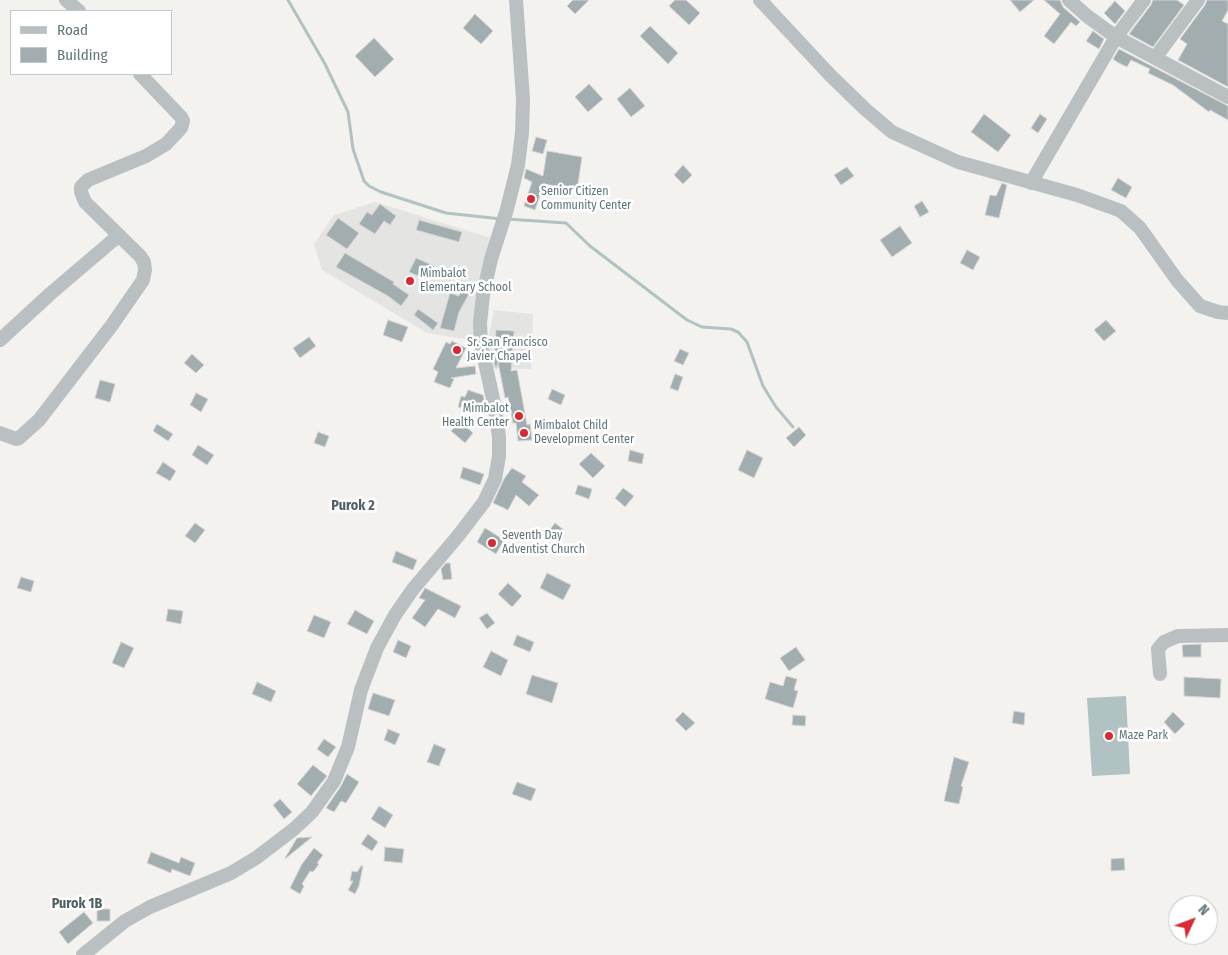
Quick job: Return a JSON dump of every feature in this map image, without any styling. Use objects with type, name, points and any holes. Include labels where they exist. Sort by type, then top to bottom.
[{"type":"street","points":[[66,0],[78,10]]},
{"type":"street","points":[[83,955],[125,921],[150,907],[231,873],[256,858],[294,829],[312,812],[334,781],[348,747],[361,690],[377,648],[395,615],[413,589],[484,502],[495,479],[499,456],[499,437],[480,324],[483,294],[491,259],[518,166],[523,99],[516,0]]},
{"type":"street","points":[[760,0],[837,82],[892,132],[958,162],[1085,198],[1121,211],[1140,228],[1177,280],[1200,306],[1228,313]]},
{"type":"street","points":[[1069,0],[1116,38],[1228,97]]},
{"type":"street","points":[[1086,0],[1087,16]]},
{"type":"street","points":[[1031,183],[1116,38],[1144,0]]},
{"type":"street","points":[[1155,58],[1190,3]]},
{"type":"street","points":[[0,433],[16,439],[19,438],[39,420],[112,326],[143,280],[144,262],[140,256],[85,202],[81,192],[81,188],[88,180],[146,156],[166,144],[174,138],[182,124],[181,117],[141,75]]},
{"type":"street","points":[[0,340],[118,236]]},
{"type":"street","points":[[1160,674],[1158,649],[1164,642],[1178,636],[1228,635]]},
{"type":"shaded area","name":"Mimbalot Elementary School","points":[[375,202],[491,238],[476,292],[477,341],[427,333],[322,270],[314,244],[334,215]]},
{"type":"shaded area","name":"Mimbalot Elementary School","points":[[494,310],[533,314],[531,369],[490,368],[488,340]]},
{"type":"shaded area","name":"Maze Park","points":[[1126,696],[1130,774],[1092,776],[1087,698]]},
{"type":"building","points":[[573,0],[589,0],[575,14],[567,6]]},
{"type":"building","points":[[675,0],[686,0],[700,13],[689,25],[669,6]]},
{"type":"building","points":[[1010,0],[1034,0],[1020,12]]},
{"type":"building","points":[[1044,0],[1060,0],[1063,7],[1080,22],[1076,26],[1071,22],[1054,44],[1044,36],[1060,14]]},
{"type":"building","points":[[1153,0],[1177,0],[1184,5],[1153,47],[1129,34]]},
{"type":"building","points":[[1207,0],[1228,0],[1228,10],[1222,21],[1228,24],[1228,87],[1178,60],[1187,44],[1180,39]]},
{"type":"building","points":[[1115,1],[1125,11],[1115,24],[1104,13]]},
{"type":"building","points":[[475,14],[493,31],[481,44],[463,28]]},
{"type":"building","points":[[650,26],[678,53],[668,64],[640,36]]},
{"type":"building","points":[[1093,31],[1104,39],[1099,49],[1086,41]]},
{"type":"building","points":[[374,38],[394,59],[375,77],[355,56]]},
{"type":"building","points":[[1119,49],[1228,106],[1228,120],[1210,110],[1209,112],[1173,85],[1148,73],[1150,69],[1131,60],[1127,67],[1117,62],[1113,59]]},
{"type":"building","points":[[589,84],[603,99],[588,112],[575,97]]},
{"type":"building","points":[[630,88],[645,106],[631,117],[617,99]]},
{"type":"building","points":[[984,114],[1011,135],[998,152],[971,132]]},
{"type":"building","points":[[1040,114],[1047,119],[1038,133],[1031,128]]},
{"type":"building","points":[[536,137],[547,140],[543,154],[532,151]]},
{"type":"building","points":[[547,151],[582,157],[577,190],[544,184],[535,210],[524,206],[532,182],[524,178],[526,169],[543,176]]},
{"type":"building","points":[[683,165],[692,175],[683,184],[674,175]]},
{"type":"building","points":[[847,167],[854,176],[841,185],[834,175]]},
{"type":"building","points":[[1118,178],[1132,187],[1126,198],[1111,190]]},
{"type":"building","points":[[1002,183],[1007,185],[999,218],[985,215],[990,195],[996,196]]},
{"type":"building","points":[[922,201],[929,212],[920,217],[914,206]]},
{"type":"building","points":[[380,204],[396,216],[390,225],[384,221],[375,234],[359,224],[367,212],[372,215]]},
{"type":"building","points":[[338,218],[359,233],[347,249],[326,235]]},
{"type":"building","points":[[419,220],[462,232],[459,242],[416,230]]},
{"type":"building","points":[[900,226],[912,243],[892,257],[880,240]]},
{"type":"building","points":[[967,250],[980,257],[973,270],[960,263]]},
{"type":"building","points":[[345,253],[394,282],[393,284],[409,295],[401,306],[388,296],[336,267]]},
{"type":"building","points":[[416,258],[434,266],[428,280],[409,272]]},
{"type":"building","points":[[462,288],[470,292],[459,312],[454,331],[440,328],[450,293],[459,296]]},
{"type":"building","points":[[418,309],[438,323],[433,330],[414,315]]},
{"type":"building","points":[[388,320],[408,327],[402,342],[383,335]]},
{"type":"building","points":[[1106,320],[1116,331],[1104,341],[1094,330]]},
{"type":"building","points":[[496,330],[514,331],[511,371],[517,370],[527,425],[530,424],[532,440],[518,441],[516,423],[513,423],[508,397],[505,398],[498,362],[496,369],[494,362]]},
{"type":"building","points":[[309,337],[316,346],[300,358],[293,348]]},
{"type":"building","points":[[452,341],[466,348],[456,368],[475,366],[476,374],[451,378],[454,379],[450,388],[434,382],[438,372],[433,369],[446,342],[450,344]]},
{"type":"building","points":[[680,349],[689,353],[683,365],[674,361]]},
{"type":"building","points":[[192,354],[204,365],[196,373],[184,363]]},
{"type":"building","points":[[675,374],[683,377],[678,391],[670,388]]},
{"type":"building","points":[[100,380],[115,384],[110,402],[95,398]]},
{"type":"building","points":[[552,389],[565,395],[561,405],[548,399]]},
{"type":"building","points":[[468,390],[483,395],[484,400],[479,414],[458,407],[461,396],[465,397]]},
{"type":"building","points":[[196,393],[208,399],[201,412],[190,405]]},
{"type":"building","points":[[460,421],[473,433],[465,443],[451,431]]},
{"type":"building","points":[[157,424],[173,434],[168,441],[153,431]]},
{"type":"building","points":[[799,427],[806,435],[794,447],[786,438]]},
{"type":"building","points":[[318,432],[329,436],[325,447],[314,443]]},
{"type":"building","points":[[198,445],[214,455],[207,465],[192,455]]},
{"type":"building","points":[[630,450],[644,454],[642,464],[628,461]]},
{"type":"building","points":[[747,450],[763,458],[754,478],[738,470]]},
{"type":"building","points":[[591,453],[605,466],[593,478],[579,464]]},
{"type":"building","points":[[163,462],[176,471],[170,481],[156,473]]},
{"type":"building","points":[[463,467],[484,474],[480,485],[460,478]]},
{"type":"building","points":[[512,468],[526,476],[522,482],[539,495],[529,506],[516,495],[508,510],[493,503],[504,479]]},
{"type":"building","points":[[578,485],[592,489],[589,499],[575,494]]},
{"type":"building","points":[[623,488],[634,496],[625,507],[615,498]]},
{"type":"building","points":[[195,523],[205,530],[195,543],[185,536]]},
{"type":"building","points":[[555,523],[564,530],[558,539],[548,532]]},
{"type":"building","points":[[485,528],[504,540],[496,554],[477,542]]},
{"type":"building","points":[[396,551],[417,560],[413,570],[392,562]]},
{"type":"building","points":[[446,563],[450,563],[452,579],[443,580],[441,569]]},
{"type":"building","points":[[547,573],[571,585],[563,600],[540,588]]},
{"type":"building","points":[[21,577],[34,581],[31,592],[17,588]]},
{"type":"building","points":[[508,583],[522,596],[512,607],[498,594]]},
{"type":"building","points":[[425,588],[461,606],[455,618],[438,609],[425,627],[412,618],[425,600],[419,598]]},
{"type":"building","points":[[168,609],[183,611],[181,624],[166,621]]},
{"type":"building","points":[[355,610],[374,621],[367,634],[347,624]]},
{"type":"building","points":[[487,613],[495,623],[487,629],[479,618]]},
{"type":"building","points":[[314,615],[331,622],[324,638],[307,631]]},
{"type":"building","points":[[517,635],[534,642],[530,652],[513,645]]},
{"type":"building","points":[[398,640],[411,646],[406,658],[393,652]]},
{"type":"building","points":[[121,642],[134,648],[124,668],[112,663]]},
{"type":"building","points":[[1201,644],[1201,657],[1183,657],[1182,645]]},
{"type":"building","points":[[796,647],[805,660],[789,671],[780,658]]},
{"type":"building","points":[[491,651],[508,660],[501,676],[483,667]]},
{"type":"building","points":[[532,675],[558,683],[552,703],[526,694]]},
{"type":"building","points":[[786,676],[797,679],[794,690],[798,691],[793,708],[765,699],[770,682],[783,686]]},
{"type":"building","points":[[1184,677],[1221,679],[1220,698],[1184,696]]},
{"type":"building","points":[[257,682],[276,691],[271,702],[252,694]]},
{"type":"building","points":[[373,693],[395,700],[389,716],[368,709]]},
{"type":"building","points":[[1014,711],[1025,713],[1024,725],[1012,723]]},
{"type":"building","points":[[683,712],[695,723],[686,731],[675,720]]},
{"type":"building","points":[[1173,712],[1185,724],[1175,734],[1164,722]]},
{"type":"building","points":[[793,715],[806,716],[805,726],[792,725]]},
{"type":"building","points":[[388,729],[400,734],[395,745],[384,740]]},
{"type":"building","points":[[324,739],[336,747],[328,757],[317,749]]},
{"type":"building","points":[[434,744],[446,749],[439,766],[427,762]]},
{"type":"building","points":[[954,757],[969,762],[961,786],[963,787],[959,804],[944,801]]},
{"type":"building","points":[[313,765],[327,776],[311,796],[297,784]]},
{"type":"building","points":[[347,774],[359,782],[346,803],[341,801],[334,812],[326,808]]},
{"type":"building","points":[[517,782],[536,789],[531,801],[512,794]]},
{"type":"building","points":[[280,799],[292,812],[284,819],[273,805]]},
{"type":"building","points":[[379,806],[393,815],[385,828],[371,819]]},
{"type":"building","points":[[368,834],[378,842],[372,851],[361,844]]},
{"type":"building","points":[[312,837],[285,859],[297,838]]},
{"type":"building","points":[[385,847],[404,849],[402,863],[384,861]]},
{"type":"building","points":[[314,848],[323,855],[317,863],[319,864],[313,872],[310,871],[302,884],[304,886],[300,894],[290,888],[302,864]]},
{"type":"building","points":[[151,852],[179,863],[181,857],[195,863],[190,876],[172,869],[171,873],[147,863]]},
{"type":"building","points":[[1124,858],[1125,870],[1111,871],[1111,859]]},
{"type":"building","points":[[363,866],[359,886],[355,894],[348,890],[353,881],[350,881],[352,871],[357,872]]},
{"type":"building","points":[[97,909],[110,909],[110,921],[97,921]]},
{"type":"building","points":[[84,912],[93,923],[68,944],[59,932]]},
{"type":"waterway","points":[[288,0],[325,64],[348,112],[353,149],[364,181],[381,192],[446,213],[501,219]]},
{"type":"waterway","points":[[507,219],[566,223],[590,246],[687,320],[702,327],[731,329],[738,332],[747,342],[763,386],[776,407],[793,427]]},
{"type":"place","name":"Senior Citizen Community Center","points":[[531,199]]},
{"type":"place","name":"Mimbalot Elementary School","points":[[410,281]]},
{"type":"place","name":"Sr. San Francisco Javier Chapel","points":[[457,350]]},
{"type":"place","name":"Mimbalot Health Center","points":[[519,416]]},
{"type":"place","name":"Mimbalot Child Development Center","points":[[524,433]]},
{"type":"place","name":"Seventh Day Adventist Church","points":[[492,543]]},
{"type":"place","name":"Maze Park","points":[[1109,736]]},
{"type":"district","name":"Purok 2","points":[[353,506]]},
{"type":"district","name":"Purok 1B","points":[[77,904]]}]
